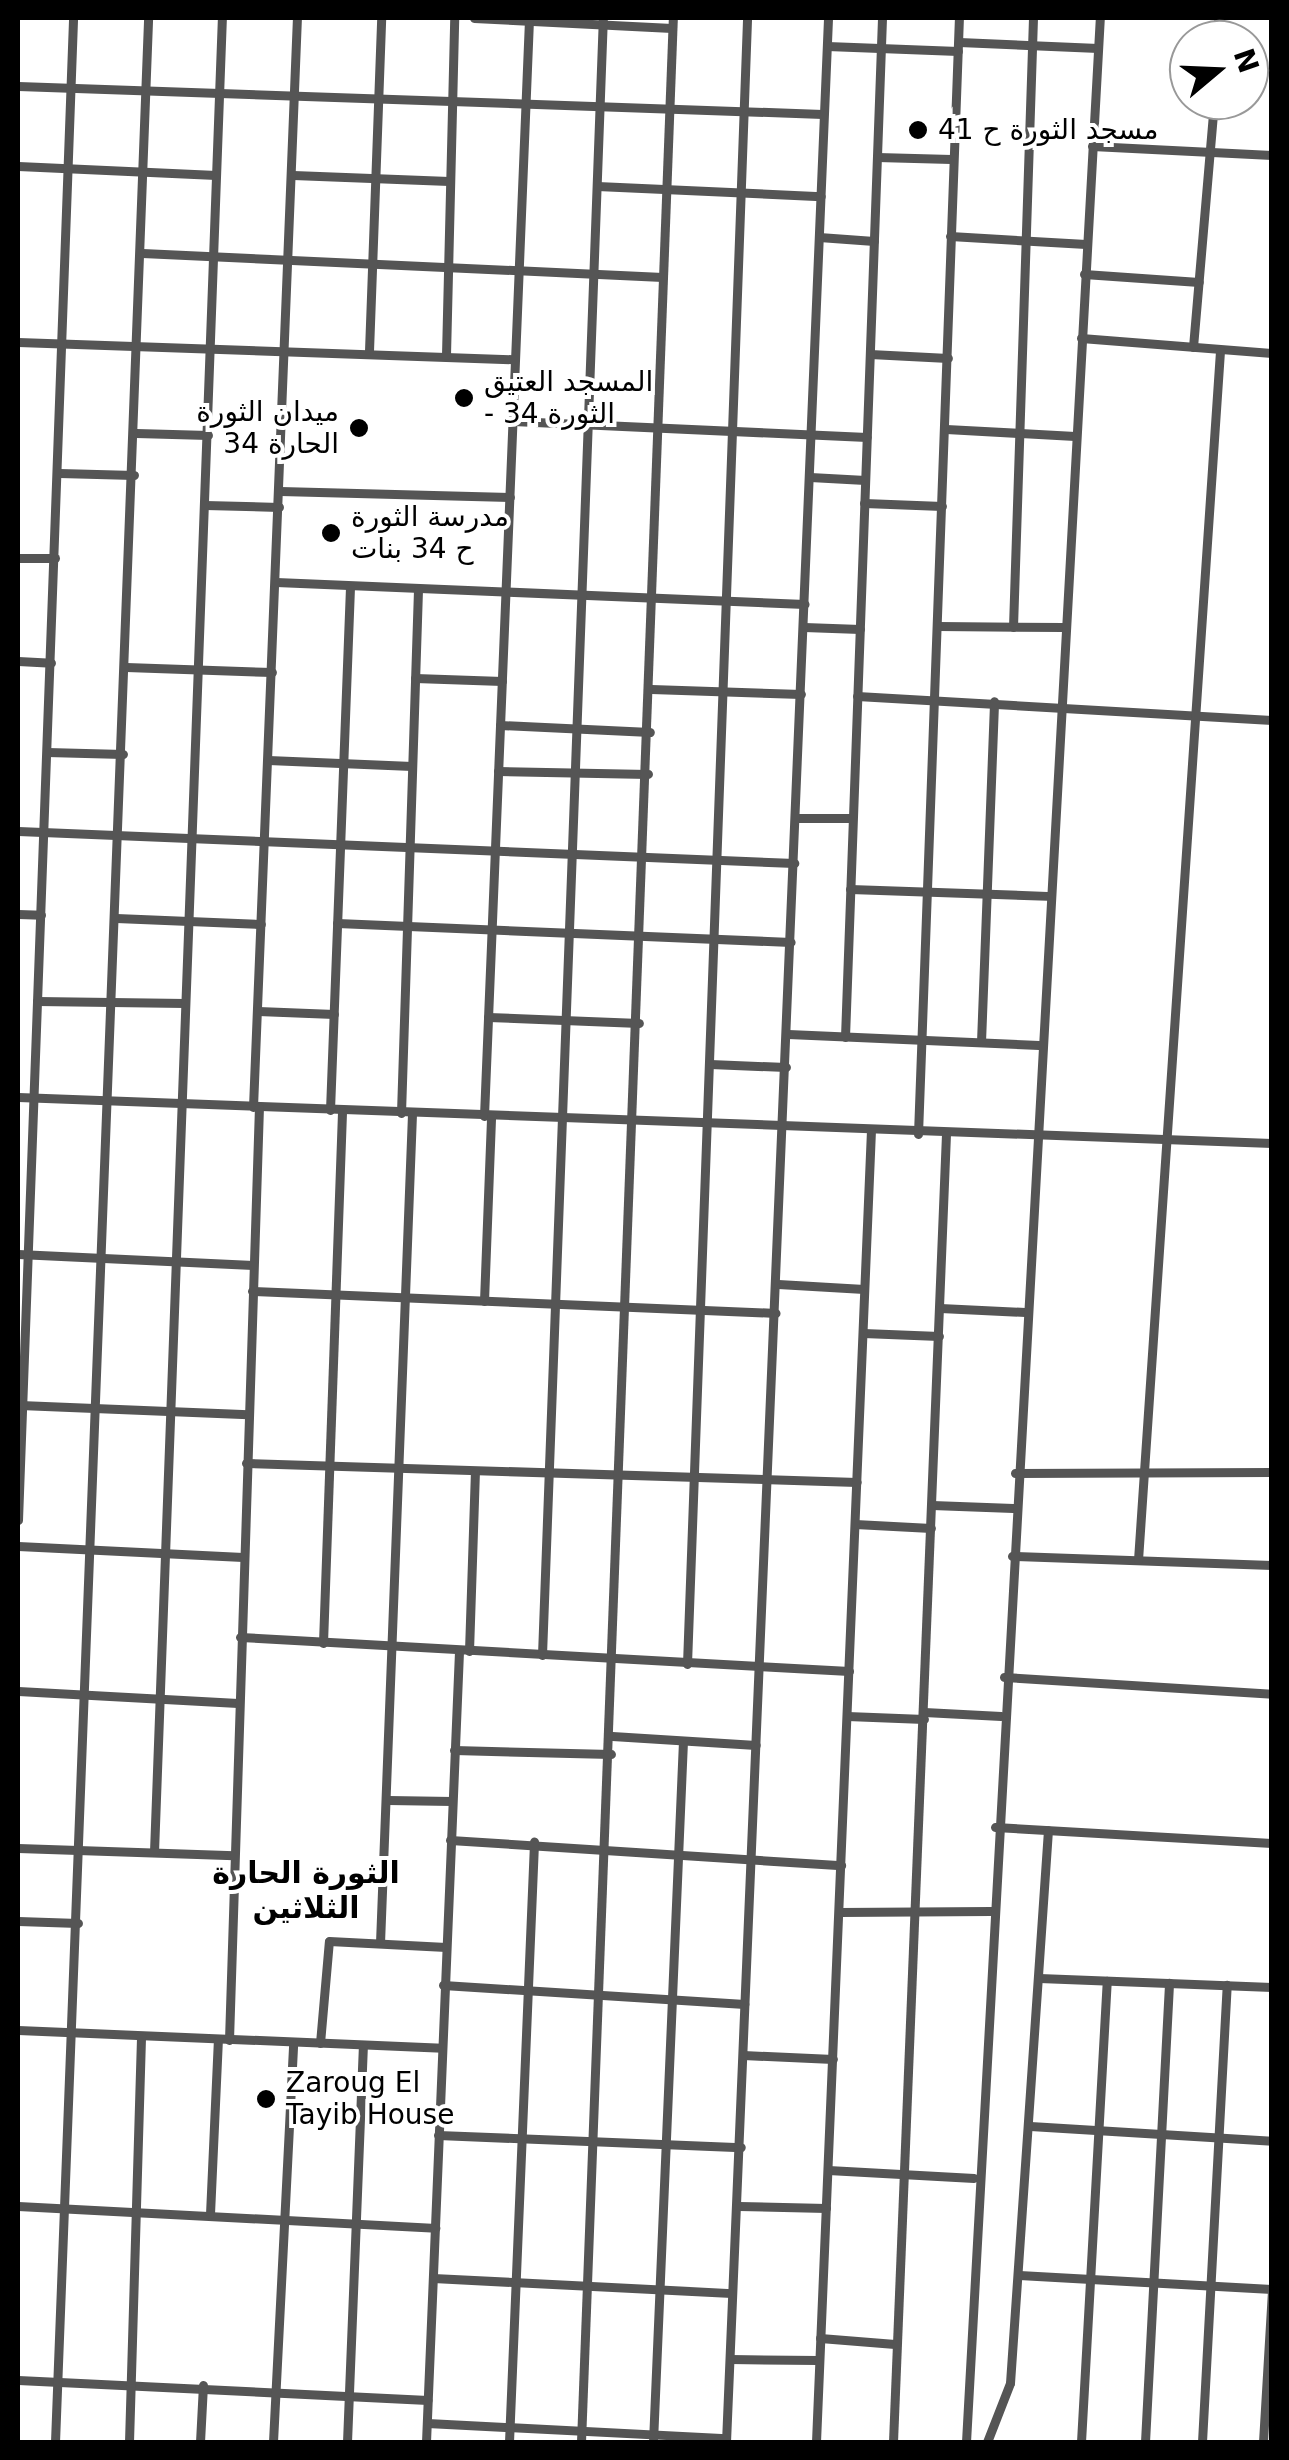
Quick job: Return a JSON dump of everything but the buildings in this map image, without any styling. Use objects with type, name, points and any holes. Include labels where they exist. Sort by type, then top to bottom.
[{"type":"street","points":[[18,1520],[23,1254],[38,1001],[73,18]]},
{"type":"street","points":[[55,2442],[136,432],[148,18]]},
{"type":"street","points":[[154,1852],[222,18]]},
{"type":"street","points":[[210,2214],[234,1855],[258,1011],[297,18]]},
{"type":"street","points":[[368,352],[382,18]]},
{"type":"street","points":[[446,355],[454,18]]},
{"type":"street","points":[[474,18],[673,23],[662,277],[662,426],[581,2442]]},
{"type":"street","points":[[687,1664],[747,18]]},
{"type":"street","points":[[427,2423],[581,2430],[653,2439],[726,2440],[771,1481],[828,18]]},
{"type":"street","points":[[845,1036],[882,18]]},
{"type":"street","points":[[918,1134],[946,429],[951,159],[960,18]]},
{"type":"street","points":[[1012,628],[1033,18]]},
{"type":"street","points":[[966,2442],[974,2178],[1100,18]]},
{"type":"street","points":[[484,1301],[488,1017],[529,19]]},
{"type":"street","points":[[542,1656],[602,21]]},
{"type":"street","points":[[827,46],[1098,48]]},
{"type":"street","points":[[18,86],[823,114]]},
{"type":"street","points":[[1193,347],[1213,120]]},
{"type":"street","points":[[1092,146],[1272,155]]},
{"type":"street","points":[[877,157],[951,159]]},
{"type":"street","points":[[18,166],[216,175]]},
{"type":"street","points":[[293,175],[449,181]]},
{"type":"street","points":[[596,186],[821,196]]},
{"type":"street","points":[[950,236],[1086,244]]},
{"type":"street","points":[[819,237],[874,242]]},
{"type":"street","points":[[142,253],[662,277]]},
{"type":"street","points":[[1084,274],[1199,282]]},
{"type":"street","points":[[1080,338],[1272,353]]},
{"type":"street","points":[[18,342],[514,359]]},
{"type":"street","points":[[1138,1560],[1220,350]]},
{"type":"street","points":[[870,354],[948,358]]},
{"type":"street","points":[[513,420],[732,426],[867,437]]},
{"type":"street","points":[[946,429],[1075,436]]},
{"type":"street","points":[[136,432],[208,435]]},
{"type":"street","points":[[59,473],[134,475]]},
{"type":"street","points":[[810,477],[865,480]]},
{"type":"street","points":[[280,492],[510,497]]},
{"type":"street","points":[[864,503],[942,506]]},
{"type":"street","points":[[205,504],[279,506]]},
{"type":"street","points":[[18,558],[54,558]]},
{"type":"street","points":[[276,582],[805,604]]},
{"type":"street","points":[[330,1110],[350,586]]},
{"type":"street","points":[[380,1943],[396,1647],[406,1297],[407,926],[418,588]]},
{"type":"street","points":[[938,626],[1064,627]]},
{"type":"street","points":[[804,628],[860,629]]},
{"type":"street","points":[[18,661],[50,663]]},
{"type":"street","points":[[126,667],[272,672]]},
{"type":"street","points":[[415,678],[502,681]]},
{"type":"street","points":[[651,689],[801,694]]},
{"type":"street","points":[[857,696],[1272,720]]},
{"type":"street","points":[[981,1042],[994,701]]},
{"type":"street","points":[[500,725],[650,732]]},
{"type":"street","points":[[47,752],[123,754]]},
{"type":"street","points":[[268,760],[412,766]]},
{"type":"street","points":[[498,772],[648,774]]},
{"type":"street","points":[[796,818],[851,818]]},
{"type":"street","points":[[18,831],[794,863]]},
{"type":"street","points":[[850,890],[1048,896]]},
{"type":"street","points":[[18,914],[41,915]]},
{"type":"street","points":[[116,918],[261,924]]},
{"type":"street","points":[[337,923],[791,942]]},
{"type":"street","points":[[38,1001],[185,1003]]},
{"type":"street","points":[[258,1011],[334,1014]]},
{"type":"street","points":[[488,1017],[638,1023]]},
{"type":"street","points":[[788,1034],[1039,1044]]},
{"type":"street","points":[[710,1064],[786,1067]]},
{"type":"street","points":[[18,1098],[1166,1143],[1272,1142]]},
{"type":"street","points":[[323,1643],[342,1110]]},
{"type":"street","points":[[816,2442],[871,1132]]},
{"type":"street","points":[[893,2442],[894,2344],[918,1912],[946,1134]]},
{"type":"street","points":[[23,1254],[253,1265]]},
{"type":"street","points":[[778,1284],[864,1289]]},
{"type":"street","points":[[252,1291],[776,1313]]},
{"type":"street","points":[[940,1308],[1026,1312]]},
{"type":"street","points":[[863,1334],[939,1336]]},
{"type":"street","points":[[20,1405],[248,1414]]},
{"type":"street","points":[[246,1463],[694,1480],[856,1482]]},
{"type":"street","points":[[426,2442],[454,1750],[475,1472]]},
{"type":"street","points":[[1016,1473],[1272,1472]]},
{"type":"street","points":[[932,1505],[1014,1508]]},
{"type":"street","points":[[855,1524],[931,1528]]},
{"type":"street","points":[[18,1546],[243,1557]]},
{"type":"street","points":[[1012,1556],[1272,1565]]},
{"type":"street","points":[[240,1637],[849,1671]]},
{"type":"street","points":[[1004,1677],[1272,1694]]},
{"type":"street","points":[[18,1692],[238,1703]]},
{"type":"street","points":[[847,1716],[1002,1716]]},
{"type":"street","points":[[612,1736],[756,1745]]},
{"type":"street","points":[[653,2439],[684,1742]]},
{"type":"street","points":[[454,1750],[611,1754]]},
{"type":"street","points":[[388,1800],[452,1801]]},
{"type":"street","points":[[995,1827],[1272,1843]]},
{"type":"street","points":[[987,2442],[1010,2383],[1048,1830]]},
{"type":"street","points":[[450,1840],[608,1844],[841,1864]]},
{"type":"street","points":[[508,2442],[534,1842]]},
{"type":"street","points":[[18,1848],[234,1855]]},
{"type":"street","points":[[839,1912],[990,1910]]},
{"type":"street","points":[[18,1921],[78,1923]]},
{"type":"street","points":[[320,2043],[329,1941],[446,1947]]},
{"type":"street","points":[[1039,1978],[1272,1987]]},
{"type":"street","points":[[1081,2442],[1107,1981]]},
{"type":"street","points":[[1144,2442],[1169,1983]]},
{"type":"street","points":[[443,1985],[744,2004]]},
{"type":"street","points":[[1202,2442],[1215,2137],[1227,1986]]},
{"type":"street","points":[[18,2030],[442,2048]]},
{"type":"street","points":[[129,2442],[141,2036]]},
{"type":"street","points":[[273,2442],[281,2218],[293,2042]]},
{"type":"street","points":[[348,2442],[363,2045]]},
{"type":"street","points":[[743,2056],[833,2059]]},
{"type":"street","points":[[1030,2126],[1272,2141]]},
{"type":"street","points":[[438,2135],[740,2147]]},
{"type":"street","points":[[828,2170],[974,2178]]},
{"type":"street","points":[[18,2206],[435,2228]]},
{"type":"street","points":[[738,2206],[826,2208]]},
{"type":"street","points":[[1018,2275],[1272,2290],[1263,2442]]},
{"type":"street","points":[[433,2278],[732,2292]]},
{"type":"street","points":[[820,2338],[894,2344]]},
{"type":"street","points":[[730,2359],[818,2360]]},
{"type":"street","points":[[18,2380],[202,2385],[428,2400]]},
{"type":"street","points":[[200,2442],[202,2385]]},
{"type":"place","name":"مسجد الثورة ح 41","points":[[918,130]]},
{"type":"place","name":"المسجد العتيق - الثورة 34","points":[[464,398]]},
{"type":"place","name":"ميدان الثورة الحارة 34","points":[[359,428]]},
{"type":"place","name":"مدرسة الثورة ح 34 بنات","points":[[331,533]]},
{"type":"place","name":"Zaroug El Tayib House","points":[[266,2099]]},
{"type":"district","name":"الثورة الحارة الثلاثين","points":[[306,1890]]}]
